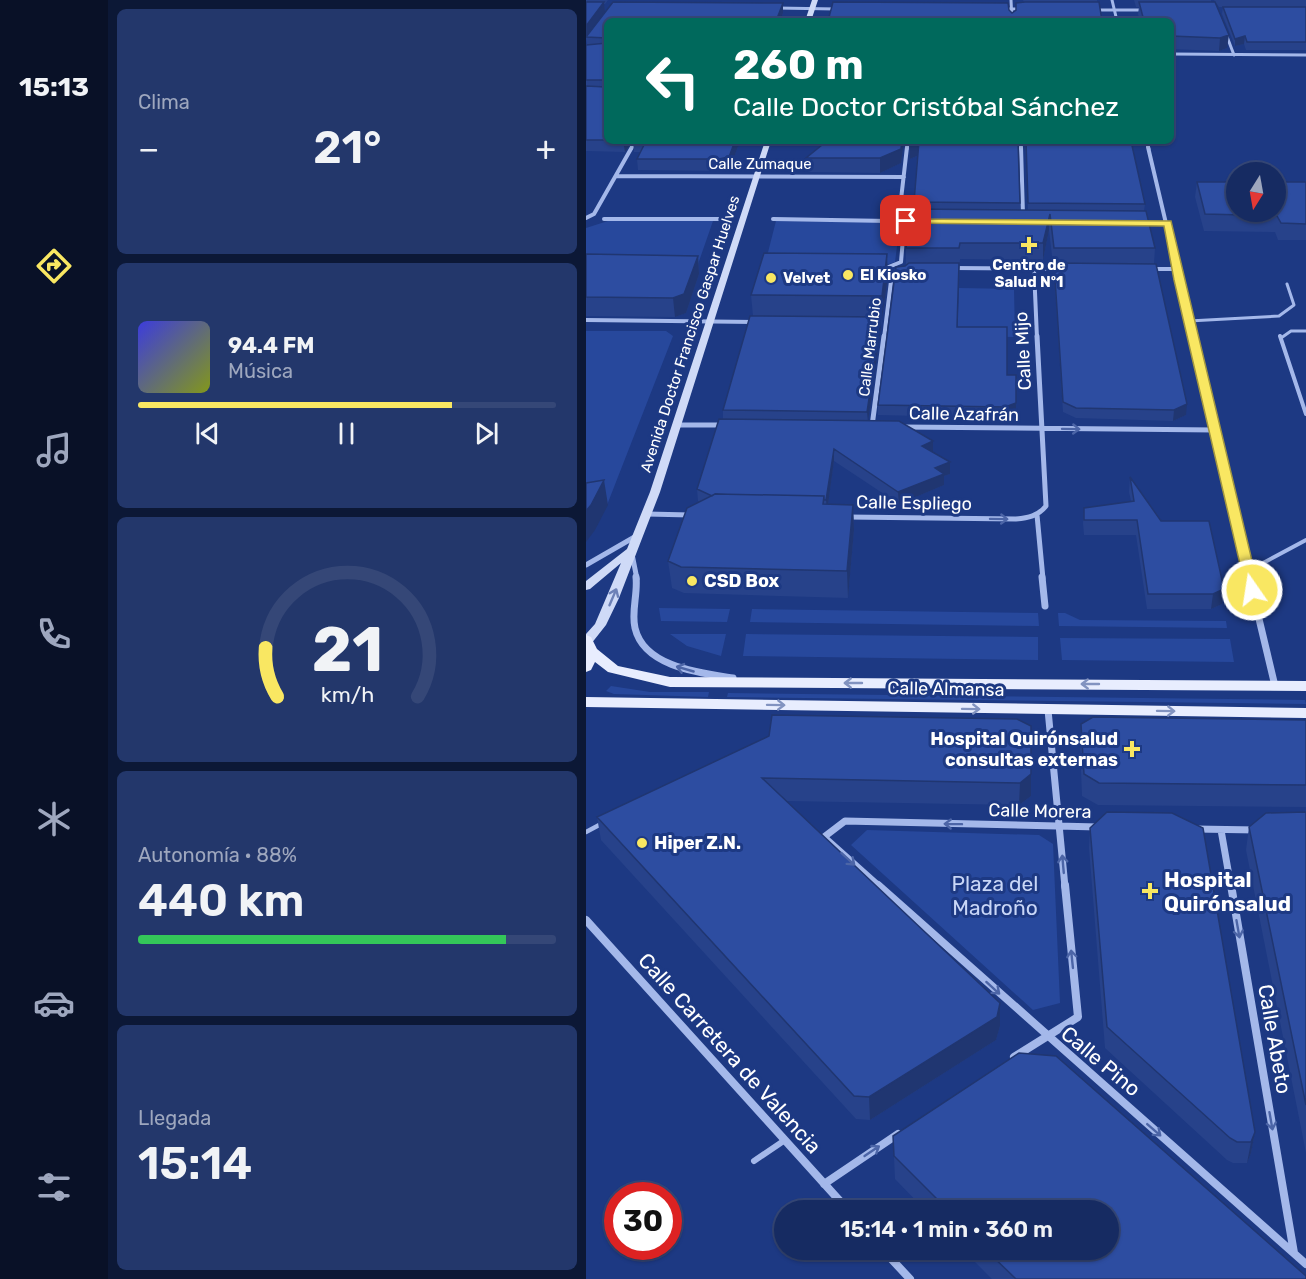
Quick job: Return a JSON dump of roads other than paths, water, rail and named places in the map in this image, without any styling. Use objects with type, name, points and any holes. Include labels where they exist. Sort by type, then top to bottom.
[{"type":"main road","points":[[586,667],[588,644]]},
{"type":"main road","name":"Calle Almansa","points":[[588,644],[613,669],[670,681],[1306,686]]},
{"type":"main road","name":"Calle Almansa","points":[[586,702],[1306,713]]},
{"type":"street","points":[[809,18],[815,0]]},
{"type":"street","points":[[1011,0],[1012,18]]},
{"type":"street","points":[[1112,0],[1116,18]]},
{"type":"street","points":[[775,8],[841,9]]},
{"type":"street","points":[[1000,9],[1024,9]]},
{"type":"street","points":[[1083,10],[1151,10]]},
{"type":"street","points":[[1223,27],[1234,55]]},
{"type":"street","points":[[1174,54],[1306,55]]},
{"type":"street","points":[[588,217],[594,214],[633,144]]},
{"type":"street","name":"Avenida Doctor Francisco Gaspar Huelves","points":[[588,644],[613,598],[647,514],[767,144]]},
{"type":"street","points":[[908,144],[899,217],[906,221],[921,222]]},
{"type":"street","points":[[1021,144],[1024,222]]},
{"type":"street","points":[[1148,144],[1274,686]]},
{"type":"street","name":"Calle Zumaque","points":[[616,176],[904,177]]},
{"type":"street","points":[[604,219],[721,219]]},
{"type":"street","points":[[773,219],[889,220],[904,227],[901,262],[881,270],[871,270]]},
{"type":"street","points":[[1132,223],[1168,223]]},
{"type":"street","name":"Calle Marrubio","points":[[872,427],[892,273],[909,267]]},
{"type":"street","points":[[942,268],[1067,269]]},
{"type":"street","name":"Calle Mijo","points":[[1034,269],[1046,506],[1037,515],[1045,606]]},
{"type":"street","points":[[1145,269],[1177,269]]},
{"type":"street","points":[[586,320],[765,322]]},
{"type":"street","points":[[874,323],[885,323]]},
{"type":"street","points":[[676,425],[727,425]]},
{"type":"street","name":"Calle Azafrán","points":[[861,427],[884,427]]},
{"type":"street","name":"Calle Azafrán","points":[[895,427],[1215,430]]},
{"type":"street","points":[[647,514],[693,515]]},
{"type":"street","name":"Calle Espliego","points":[[842,517],[1015,519],[1037,515]]},
{"type":"street","points":[[586,565],[638,535]]},
{"type":"street","name":"Avenida Doctor Francisco Gaspar Huelves","points":[[586,587],[632,549]]},
{"type":"street","name":"Calle Almansa","points":[[632,549],[638,587],[635,630],[647,648],[669,665],[699,673],[763,682]]},
{"type":"street","points":[[1047,1036],[1078,1017],[1048,710]]},
{"type":"street","name":"Calle Morera","points":[[1047,1036],[824,837],[845,821],[1105,827]]},
{"type":"street","points":[[1186,829],[1263,830]]},
{"type":"street","name":"Calle Abeto","points":[[1221,830],[1294,1253]]},
{"type":"street","name":"Calle Carretera de Valencia","points":[[586,921],[839,1200]]},
{"type":"street","name":"Calle Pino","points":[[1008,1061],[1047,1036],[1306,1264]]},
{"type":"street","points":[[824,1184],[911,1126]]},
{"type":"street","points":[[892,1260],[910,1279]]},
{"type":"lane","points":[[1189,321],[1279,316],[1294,305],[1287,284]]},
{"type":"lane","points":[[1306,331],[1291,331],[1279,336],[1306,414]]},
{"type":"lane","points":[[1248,571],[1306,540]]},
{"type":"lane","points":[[586,832],[601,824]]},
{"type":"lane","points":[[754,1161],[785,1140]]},
{"type":"place","name":"Centro de Salud Nº1","points":[[1029,245]]},
{"type":"place","name":"El Kiosko","points":[[848,275]]},
{"type":"place","name":"Velvet","points":[[771,278]]},
{"type":"place","name":"CSD Box","points":[[692,581]]},
{"type":"place","name":"Hospital Quirónsalud consultas externas","points":[[1132,749]]},
{"type":"place","name":"Hiper Z.N.","points":[[642,843]]},
{"type":"place","name":"Hospital Quirónsalud","points":[[1150,891]]},
{"type":"park label","name":"Plaza del Madroño","points":[[995,895]]}]
